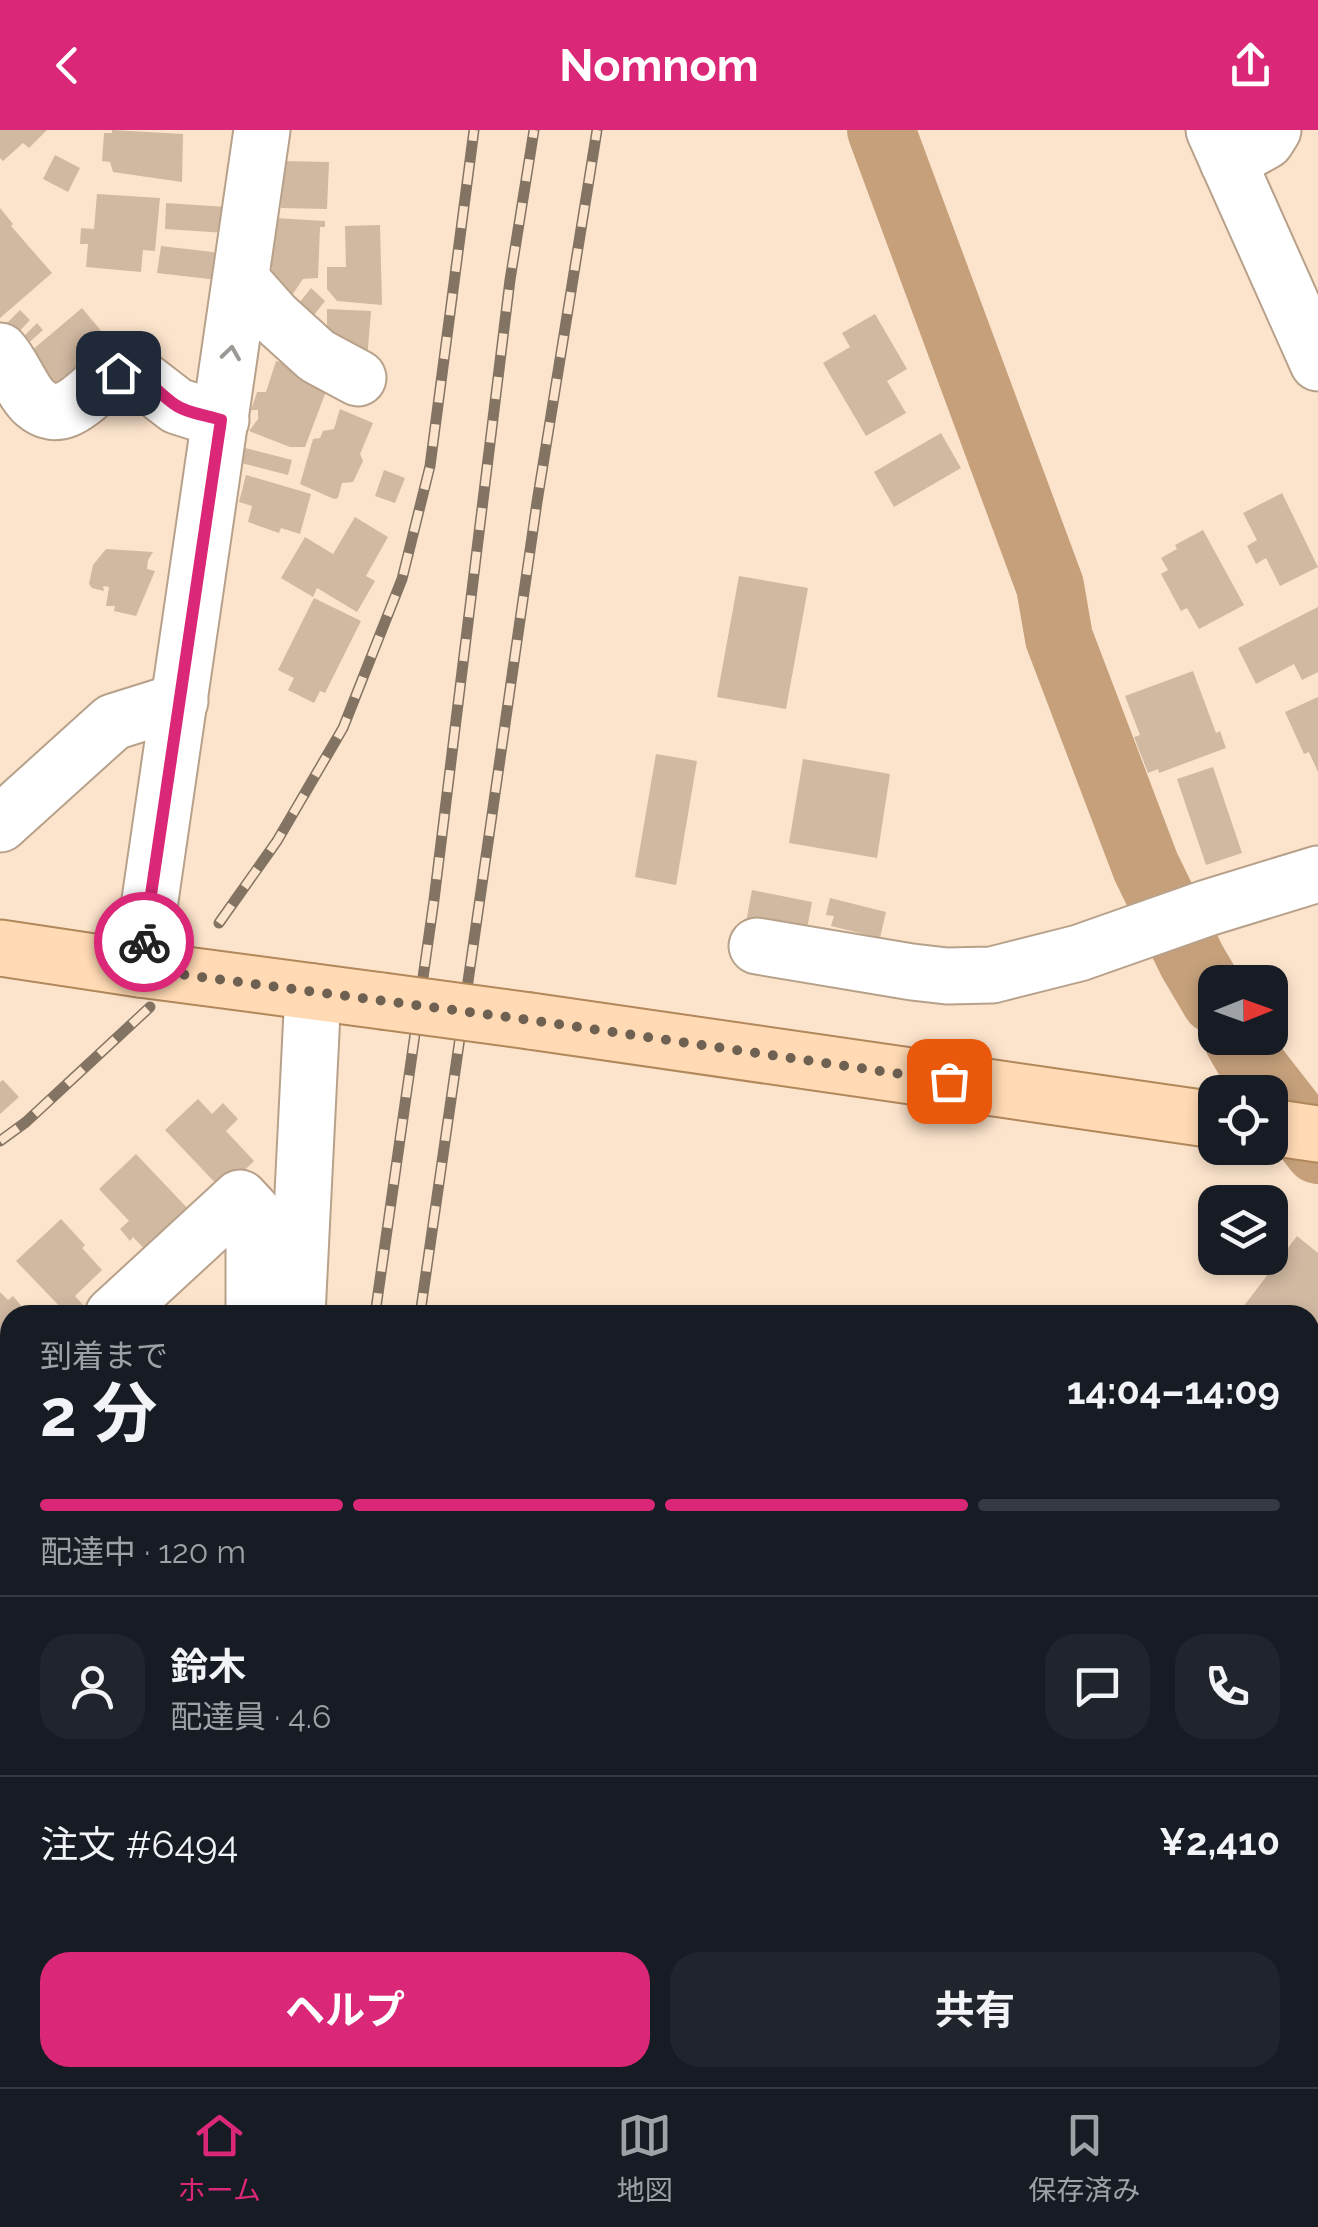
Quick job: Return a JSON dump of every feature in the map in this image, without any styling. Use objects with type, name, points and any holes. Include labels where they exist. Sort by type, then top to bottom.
[{"type":"main road","points":[[0,948],[1198,1118]]},
{"type":"main road","points":[[1288,1130],[1318,1134]]},
{"type":"street","points":[[140,969],[262,130]]},
{"type":"street","points":[[1273,130],[1266,142],[1221,146],[1318,362]]},
{"type":"street","points":[[242,281],[317,356],[358,378]]},
{"type":"street","points":[[0,351],[34,402],[47,410],[63,411],[118,373],[133,372],[177,406],[221,420]]},
{"type":"street","points":[[0,824],[113,722],[180,701]]},
{"type":"street","points":[[757,946],[912,972],[992,976],[1035,966],[1318,874]]},
{"type":"street","points":[[298,1305],[313,992]]},
{"type":"street","points":[[124,1305],[240,1198],[254,1213],[254,1305]]},
{"type":"building","points":[[0,130],[47,130],[29,148],[23,143],[3,161]]},
{"type":"building","points":[[112,130],[183,134],[182,182],[113,172],[110,162],[102,161],[104,133]]},
{"type":"building","points":[[55,155],[80,168],[68,192],[43,179]]},
{"type":"building","points":[[282,161],[329,162],[327,209],[281,208]]},
{"type":"building","points":[[97,194],[160,198],[155,251],[143,250],[141,272],[86,267],[88,244],[80,244],[81,228],[94,229]]},
{"type":"building","points":[[166,203],[227,207],[226,233],[165,229]]},
{"type":"building","points":[[0,208],[52,273],[0,318]]},
{"type":"building","points":[[275,218],[325,221],[325,227],[320,227],[318,278],[303,279],[288,301],[271,280]]},
{"type":"building","points":[[380,225],[382,305],[337,301],[327,289],[327,267],[346,267],[345,226]]},
{"type":"building","points":[[161,246],[221,253],[218,280],[157,273]]},
{"type":"building","points":[[311,288],[325,301],[307,324],[293,311]]},
{"type":"building","points":[[82,308],[112,344],[54,393],[24,357]]},
{"type":"building","points":[[327,309],[371,311],[367,360],[327,340]]},
{"type":"building","points":[[20,310],[30,320],[9,342],[0,330]]},
{"type":"building","points":[[875,314],[907,369],[887,381],[906,413],[866,436],[823,363],[850,347],[842,333]]},
{"type":"building","points":[[37,323],[43,330],[23,348],[18,342]]},
{"type":"building","points":[[276,361],[302,369],[328,386],[305,447],[290,447],[249,431],[258,419],[258,410],[251,410],[257,392],[266,392]]},
{"type":"building","points":[[340,409],[373,423],[353,482],[342,483],[338,498],[334,499],[300,484],[313,439],[334,429]]},
{"type":"building","points":[[941,433],[961,468],[894,507],[874,472]]},
{"type":"building","points":[[241,447],[292,460],[288,475],[237,462]]},
{"type":"building","points":[[384,470],[405,478],[395,503],[375,496]]},
{"type":"building","points":[[246,475],[311,494],[300,534],[281,528],[279,533],[248,522],[252,506],[239,502]]},
{"type":"building","points":[[1282,493],[1318,567],[1280,586],[1266,558],[1256,564],[1247,546],[1257,540],[1243,513]]},
{"type":"building","points":[[355,517],[388,537],[366,576],[375,581],[357,612],[317,588],[313,597],[281,578],[305,537],[333,554]]},
{"type":"building","points":[[1203,530],[1244,605],[1199,629],[1187,608],[1181,611],[1161,574],[1168,570],[1161,558],[1177,549],[1175,545]]},
{"type":"building","points":[[106,549],[153,552],[147,569],[155,571],[136,616],[106,606],[109,587],[103,586],[104,591],[89,584],[93,565]]},
{"type":"building","points":[[739,576],[808,588],[786,709],[717,697]]},
{"type":"building","points":[[314,598],[361,621],[325,693],[320,691],[314,703],[288,690],[294,678],[278,670]]},
{"type":"building","points":[[1318,607],[1318,672],[1302,680],[1294,664],[1256,684],[1238,648]]},
{"type":"building","points":[[1193,671],[1216,733],[1220,731],[1226,748],[1159,773],[1158,769],[1148,773],[1134,737],[1140,735],[1125,696]]},
{"type":"building","points":[[1318,697],[1318,772],[1309,752],[1304,754],[1285,712]]},
{"type":"building","points":[[656,754],[697,761],[676,885],[635,877]]},
{"type":"building","points":[[803,759],[890,774],[877,858],[789,843]]},
{"type":"building","points":[[1213,767],[1242,853],[1206,865],[1177,779]]},
{"type":"building","points":[[752,890],[812,902],[804,945],[744,933]]},
{"type":"building","points":[[830,898],[886,912],[880,938],[831,926],[834,916],[826,915]]},
{"type":"building","points":[[3,1080],[19,1097],[0,1114],[0,1082]]},
{"type":"building","points":[[198,1099],[212,1114],[223,1103],[238,1119],[226,1131],[254,1161],[223,1191],[165,1130]]},
{"type":"building","points":[[136,1154],[190,1211],[151,1256],[120,1229],[129,1221],[99,1189]]},
{"type":"building","points":[[61,1219],[102,1270],[75,1296],[83,1305],[58,1305],[16,1261]]},
{"type":"building","points":[[1297,1236],[1318,1253],[1318,1305],[1245,1305],[1267,1275],[1288,1275],[1288,1248]]},
{"type":"building","points":[[0,1292],[8,1300],[13,1296],[21,1305],[0,1305]]},
{"type":"waterway","points":[[881,130],[1050,586],[1059,638],[1146,867],[1198,971]]},
{"type":"waterway","points":[[1247,1055],[1318,1150]]},
{"type":"railway","points":[[219,923],[277,841],[343,728],[402,579],[430,466],[474,130]]},
{"type":"railway","points":[[376,1305],[434,900],[510,280],[534,130]]},
{"type":"railway","points":[[421,1305],[537,502],[597,130]]},
{"type":"railway","points":[[0,1141],[26,1122],[150,1007]]},
{"type":"way so far","points":[[144,942],[140,969],[949,1081]]},
{"type":"route","points":[[118,373],[133,372],[177,406],[221,420],[144,942]]}]
